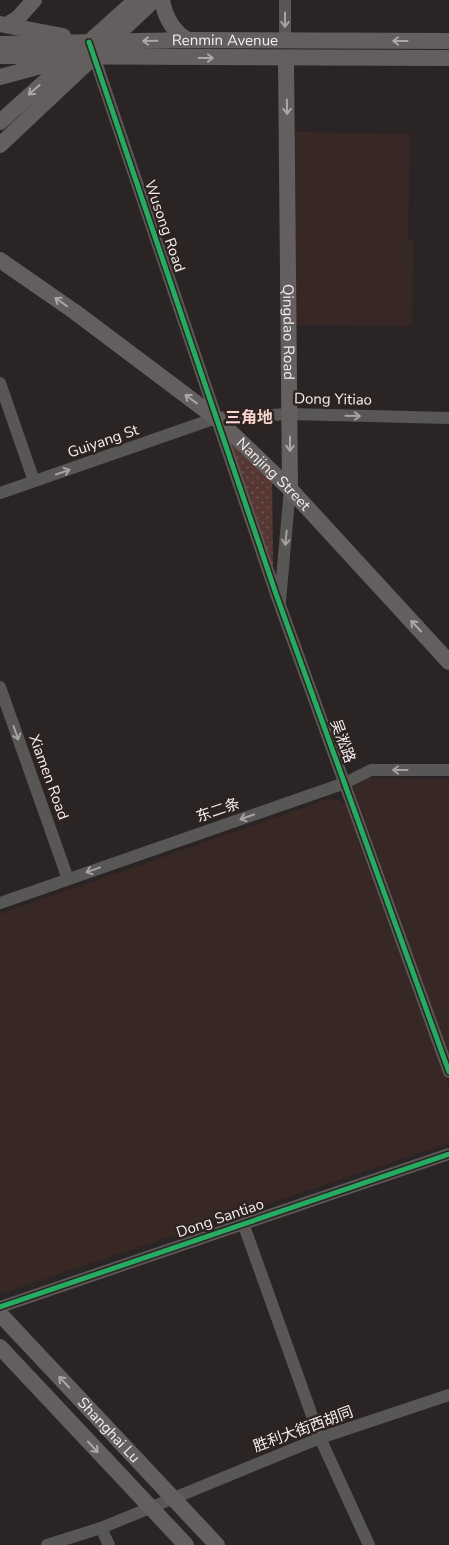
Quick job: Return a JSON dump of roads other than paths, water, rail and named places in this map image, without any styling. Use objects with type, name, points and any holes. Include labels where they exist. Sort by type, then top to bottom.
[{"type":"main road","points":[[4,24],[18,18],[34,0]]},
{"type":"main road","points":[[0,145],[92,50],[136,0]]},
{"type":"main road","points":[[4,24],[92,50],[110,42],[154,0]]},
{"type":"main road","points":[[162,0],[171,24],[181,36],[188,40]]},
{"type":"main road","name":"Renmin Avenue","points":[[110,42],[188,40],[449,41]]},
{"type":"main road","name":"Renmin Avenue","points":[[0,44],[286,58],[449,58]]},
{"type":"main road","name":"Renmin Avenue","points":[[0,56],[72,57],[92,50]]},
{"type":"main road","points":[[0,76],[72,57]]},
{"type":"main road","points":[[0,122],[72,57]]},
{"type":"main road","name":"Qingdao Road","points":[[286,58],[290,489]]},
{"type":"main road","name":"Nanjing Street","points":[[0,260],[75,312],[216,418],[290,489],[449,662]]},
{"type":"main road","name":"Shanghai Lu","points":[[0,1314],[217,1545]]},
{"type":"main road","name":"Shanghai Lu","points":[[0,1347],[186,1545]]},
{"type":"street","points":[[284,0],[285,40]]},
{"type":"street","name":"Wusong Road","points":[[92,50],[216,418]]},
{"type":"street","points":[[0,384],[34,481]]},
{"type":"street","name":"Dong Yitiao","points":[[216,418],[290,414],[449,418]]},
{"type":"street","name":"Guiyang St","points":[[0,493],[216,418]]},
{"type":"street","name":"吴淞路","points":[[216,418],[280,606],[449,1072]]},
{"type":"street","name":"Qingdao Road","points":[[280,606],[290,489]]},
{"type":"street","name":"Xiamen Road","points":[[0,687],[68,879]]},
{"type":"street","name":"东二条","points":[[0,903],[345,782],[371,770],[449,770]]},
{"type":"street","name":"Dong Santiao","points":[[0,1307],[449,1154]]},
{"type":"street","points":[[243,1223],[320,1438],[369,1545]]},
{"type":"street","name":"胜利大街西胡同","points":[[47,1545],[101,1528],[171,1497],[320,1438],[449,1396]]},
{"type":"street","points":[[101,1528],[109,1545]]},
{"type":"district","name":"三角地","points":[[249,417]]}]
